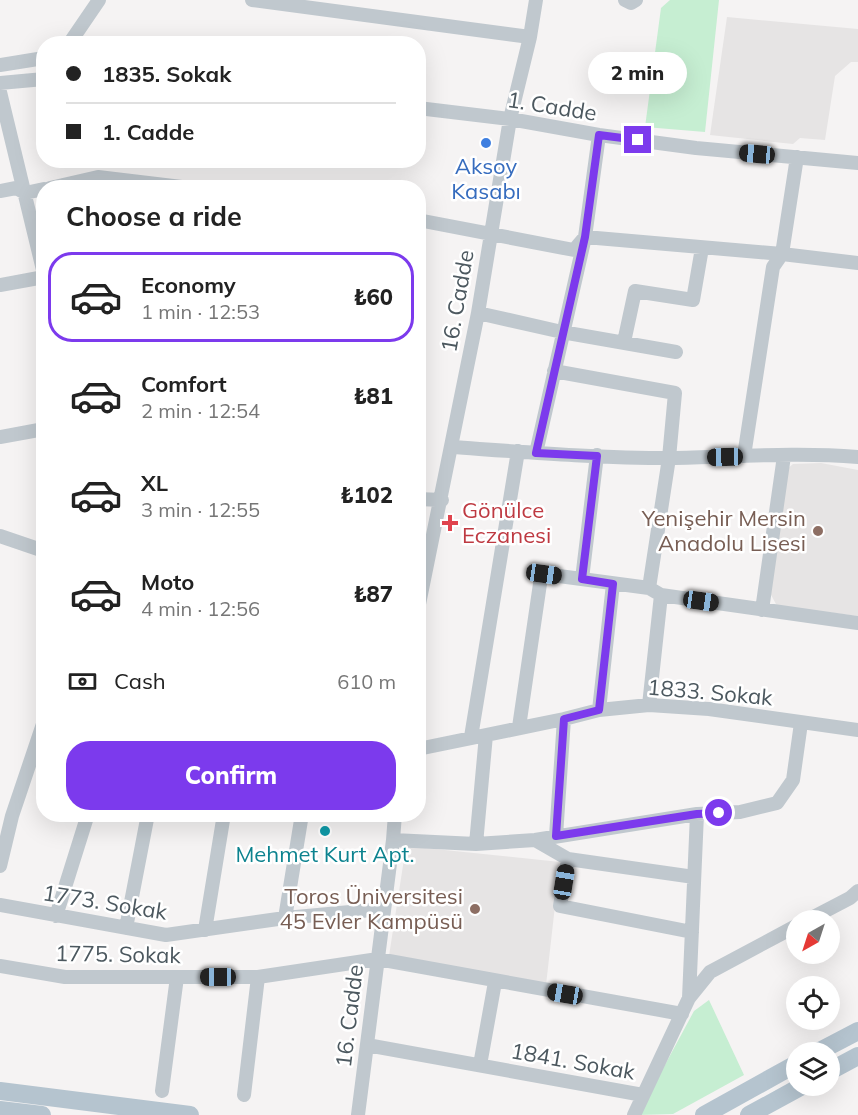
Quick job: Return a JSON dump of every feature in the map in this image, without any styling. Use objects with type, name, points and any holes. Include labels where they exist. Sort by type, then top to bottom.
[{"type":"main road","points":[[837,1042],[858,1031]]},
{"type":"main road","points":[[840,1066],[858,1056]]},
{"type":"main road","points":[[704,1115],[786,1070]]},
{"type":"main road","points":[[0,1091],[190,1115]]},
{"type":"main road","points":[[748,1115],[786,1095]]},
{"type":"main road","points":[[0,1110],[42,1115]]},
{"type":"street","points":[[74,36],[99,0]]},
{"type":"street","points":[[252,0],[530,37]]},
{"type":"street","name":"16. Cadde","points":[[426,573],[478,314],[510,119],[530,37],[536,0]]},
{"type":"street","points":[[625,0],[631,3],[636,0]]},
{"type":"street","points":[[0,65],[36,59]]},
{"type":"street","points":[[0,83],[36,80]]},
{"type":"street","points":[[0,92],[36,240]]},
{"type":"street","name":"1. Cadde","points":[[426,109],[510,119],[599,135],[696,148],[858,163]]},
{"type":"street","points":[[536,453],[585,237],[599,135]]},
{"type":"street","points":[[744,456],[773,267],[782,254],[797,158]]},
{"type":"street","points":[[85,180],[98,177],[116,180]]},
{"type":"street","points":[[0,191],[16,188],[25,193],[36,191]]},
{"type":"street","points":[[426,222],[574,250],[585,237]]},
{"type":"street","points":[[585,237],[858,263]]},
{"type":"street","points":[[624,342],[635,291],[693,300],[702,248]]},
{"type":"street","points":[[0,285],[36,277]]},
{"type":"street","points":[[478,314],[562,332],[676,352]]},
{"type":"street","points":[[554,371],[675,393],[655,592],[649,705]]},
{"type":"street","points":[[0,437],[36,430]]},
{"type":"street","points":[[452,447],[669,458],[857,452]]},
{"type":"street","points":[[471,737],[518,451]]},
{"type":"street","points":[[582,579],[597,456]]},
{"type":"street","points":[[762,610],[784,456]]},
{"type":"street","points":[[426,499],[442,500]]},
{"type":"street","points":[[0,536],[36,548]]},
{"type":"street","points":[[519,727],[541,577],[544,574],[762,610],[858,623]]},
{"type":"street","points":[[599,710],[613,584]]},
{"type":"street","name":"1833. Sokak","points":[[426,747],[599,710],[649,705],[709,709],[858,730]]},
{"type":"street","points":[[556,836],[564,719]]},
{"type":"street","points":[[393,840],[476,844],[535,840],[697,814],[740,812],[777,803],[793,780],[801,723]]},
{"type":"street","points":[[476,844],[486,735]]},
{"type":"street","points":[[0,866],[6,814],[36,743]]},
{"type":"street","points":[[689,998],[697,814]]},
{"type":"street","points":[[56,916],[85,822]]},
{"type":"street","points":[[126,928],[146,822]]},
{"type":"street","points":[[205,930],[223,822]]},
{"type":"street","points":[[285,918],[301,822]]},
{"type":"street","name":"16. Cadde","points":[[358,1115],[394,822]]},
{"type":"street","points":[[535,840],[568,859],[694,876]]},
{"type":"street","points":[[568,859],[560,906],[692,932]]},
{"type":"street","points":[[827,910],[858,891]]},
{"type":"street","name":"1773. Sokak","points":[[0,905],[166,935],[285,918],[383,909]]},
{"type":"street","name":"1841. Sokak","points":[[368,1045],[643,1095],[689,998],[710,972],[786,931]]},
{"type":"street","name":"1775. Sokak","points":[[0,966],[65,977],[258,977],[378,959],[495,982],[682,1014]]},
{"type":"street","points":[[162,1091],[177,977]]},
{"type":"street","points":[[244,1095],[258,977]]},
{"type":"street","points":[[480,1065],[495,982]]},
{"type":"street","points":[[634,1115],[643,1095]]},
{"type":"shaded area","points":[[727,17],[858,29],[858,62],[851,62],[835,76],[825,140],[800,138],[793,144],[710,135]]},
{"type":"shaded area","name":"Yenişehir Mersin Anadolu Lisesi","points":[[821,463],[858,470],[858,616],[777,606],[769,591],[786,470],[793,464]]},
{"type":"shaded area","name":"Toros Üniversitesi 45 Evler Kampüsü","points":[[406,846],[560,862],[546,985],[389,956]]},
{"type":"green space","points":[[670,0],[719,0],[705,132],[645,127],[661,8]]},
{"type":"green space","points":[[709,1000],[744,1075],[673,1114],[638,1115],[694,1011]]},
{"type":"place","name":"Aksoy Kasabı","points":[[486,143]]},
{"type":"place","name":"Gönülce Eczanesi","points":[[450,523]]},
{"type":"place","name":"Yenişehir Mersin Anadolu Lisesi","points":[[818,531]]},
{"type":"place","name":"Mehmet Kurt Apt.","points":[[325,831]]},
{"type":"place","name":"Toros Üniversitesi 45 Evler Kampüsü","points":[[475,909]]},
{"type":"route","points":[[638,140],[599,135],[585,237],[536,453],[597,456],[582,579],[613,584],[599,710],[564,719],[556,836],[697,814],[719,813]]}]
